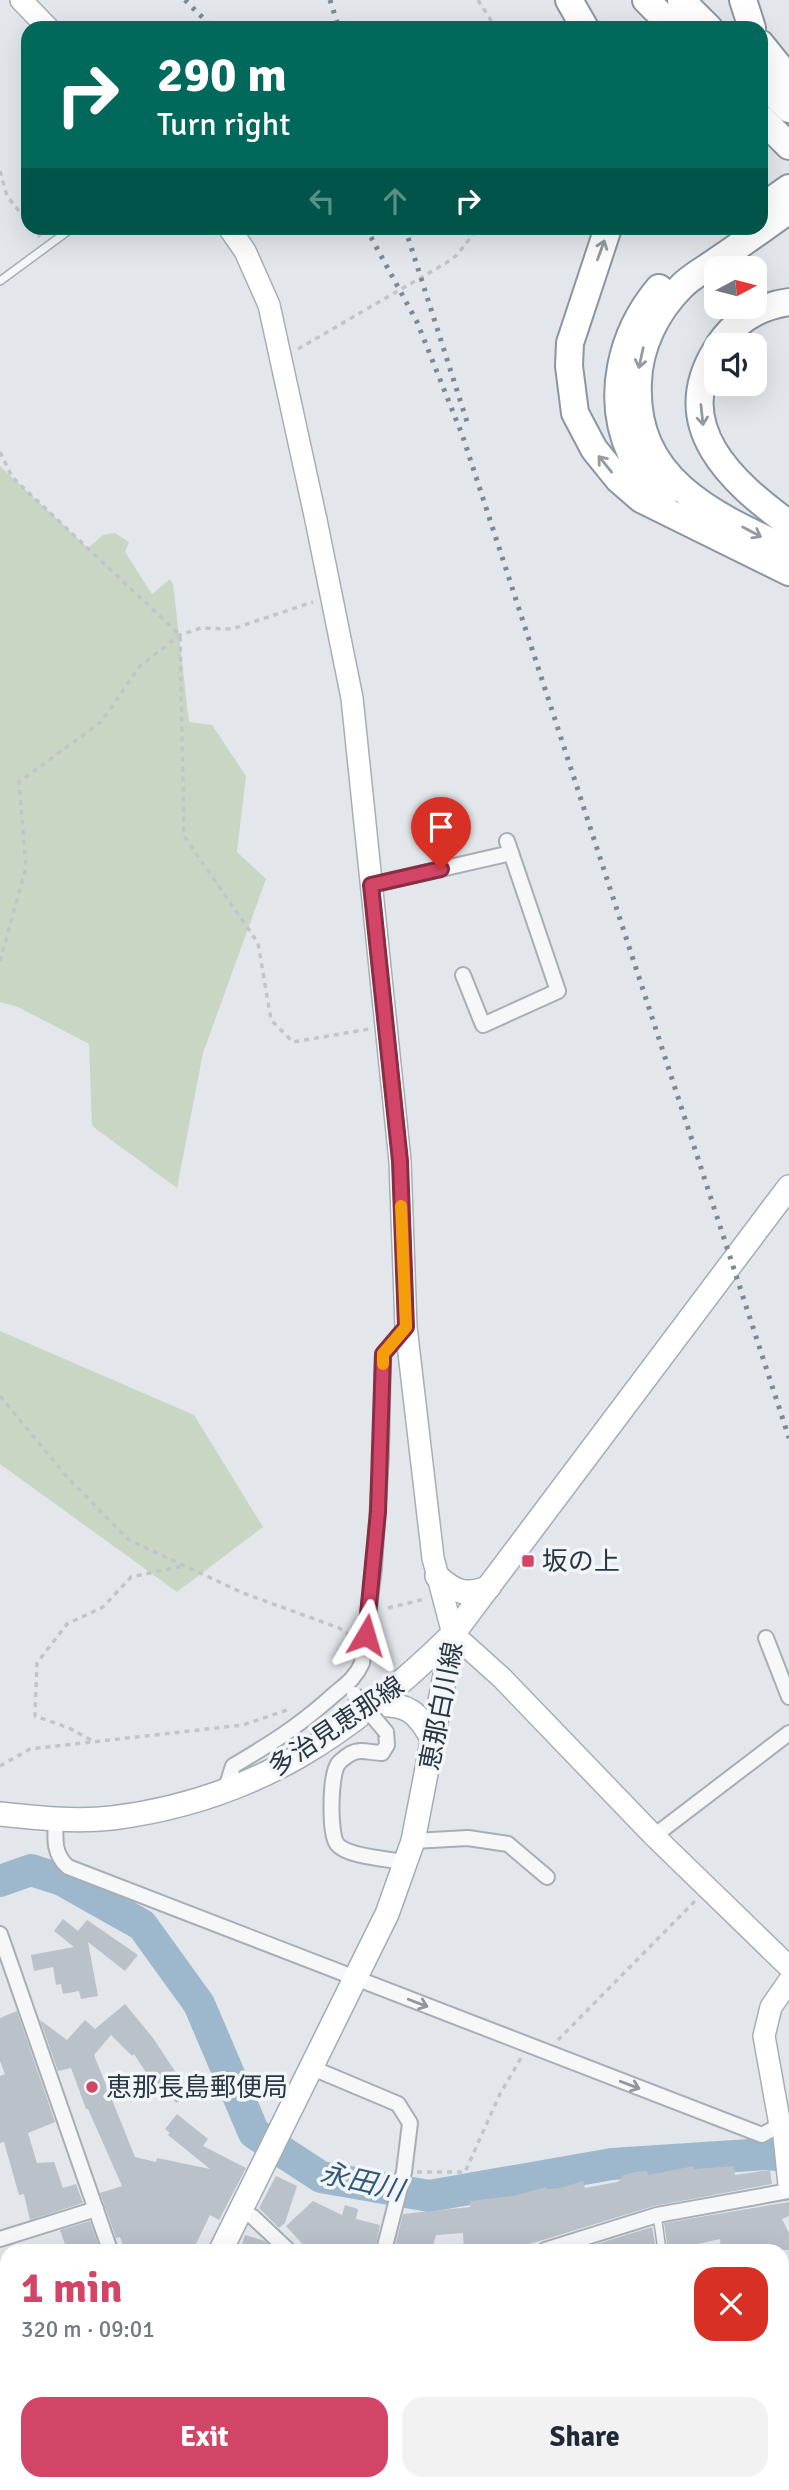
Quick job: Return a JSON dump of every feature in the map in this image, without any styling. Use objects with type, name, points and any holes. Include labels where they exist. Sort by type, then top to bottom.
[{"type":"highway","points":[[569,0],[582,21]]},
{"type":"highway","points":[[646,0],[667,21]]},
{"type":"highway","points":[[681,0],[702,21]]},
{"type":"highway","points":[[743,0],[749,21]]},
{"type":"highway","points":[[768,53],[789,79]]},
{"type":"highway","points":[[768,88],[789,109]]},
{"type":"highway","points":[[768,125],[786,143]]},
{"type":"highway","points":[[768,203],[789,188]]},
{"type":"highway","points":[[768,225],[789,210]]},
{"type":"highway","points":[[606,235],[570,343],[569,366],[575,413],[594,449],[619,480],[641,499],[789,572]]},
{"type":"highway","points":[[668,511],[643,476],[624,436],[620,397],[621,358],[635,321],[666,279],[724,235]]},
{"type":"highway","points":[[753,235],[681,286],[660,313],[643,347],[637,402],[646,444],[659,465],[677,485],[701,506],[789,550]]},
{"type":"highway","points":[[728,333],[753,312],[789,302]]},
{"type":"highway","points":[[704,378],[701,401],[708,442],[713,454],[736,482],[789,524]]},
{"type":"main road","name":"恵那白川線","points":[[225,2244],[273,2140],[387,1914],[408,1851],[433,1741],[438,1699],[453,1634],[789,1187]]},
{"type":"main road","points":[[437,1576],[453,1590],[465,1593],[489,1587]]},
{"type":"main road","name":"多治見恵那線","points":[[0,1814],[55,1820],[124,1815],[179,1806],[266,1776],[301,1756],[358,1695],[407,1679],[453,1634]]},
{"type":"main road","points":[[358,1695],[407,1708],[425,1725],[433,1741]]},
{"type":"street","points":[[21,0],[41,21]]},
{"type":"street","points":[[234,235],[246,251],[268,305],[352,698],[400,1161],[406,1327],[437,1576],[453,1634],[502,1678],[654,1836],[789,1967]]},
{"type":"street","points":[[371,885],[509,847],[558,990],[483,1025],[463,975]]},
{"type":"street","points":[[406,1327],[383,1354],[381,1457],[374,1568],[362,1663],[356,1675],[358,1695],[386,1732],[387,1745],[382,1753],[360,1750],[349,1754],[337,1766],[332,1801],[336,1843],[345,1850],[408,1851],[468,1838],[508,1844],[547,1877]]},
{"type":"street","points":[[766,1638],[789,1697]]},
{"type":"street","points":[[225,1791],[233,1766],[358,1695]]},
{"type":"street","points":[[654,1836],[789,1733]]},
{"type":"street","points":[[55,1820],[55,1847],[60,1860],[68,1867],[762,2135],[784,2128]]},
{"type":"street","points":[[0,1934],[6,1976],[108,2244]]},
{"type":"street","points":[[789,1982],[771,2007],[764,2036],[784,2128],[789,2183]]},
{"type":"street","points":[[310,2067],[398,2104],[410,2123],[404,2172],[385,2244]]},
{"type":"street","points":[[564,2244],[657,2215],[789,2191]]},
{"type":"street","points":[[0,2239],[96,2209]]},
{"type":"street","points":[[241,2210],[253,2217],[282,2244]]},
{"type":"lane","points":[[0,281],[62,235]]},
{"type":"lane","points":[[657,2215],[661,2244]]},
{"type":"path","points":[[478,0],[492,21]]},
{"type":"path","points":[[0,171],[7,196],[21,213]]},
{"type":"path","points":[[280,357],[446,263],[457,255],[473,235]]},
{"type":"path","points":[[0,453],[12,477],[180,635],[184,835],[258,943],[271,1020],[293,1042],[385,1026]]},
{"type":"path","points":[[0,961],[26,868],[19,782],[101,722],[140,666],[180,635],[201,628],[232,629],[331,596]]},
{"type":"path","points":[[0,1396],[67,1477],[129,1540],[243,1593],[339,1628],[364,1645]]},
{"type":"path","points":[[93,1741],[69,1728],[35,1716],[37,1662],[67,1624],[103,1607],[131,1577],[185,1566]]},
{"type":"path","points":[[388,1608],[427,1598]]},
{"type":"path","points":[[0,1766],[30,1749],[243,1726],[291,1708]]},
{"type":"path","points":[[551,2055],[560,2036],[697,1898]]},
{"type":"path","points":[[404,2172],[465,2172],[500,2094],[528,2044]]},
{"type":"green space","points":[[0,466],[88,548],[103,535],[115,533],[129,542],[125,552],[152,594],[170,579],[173,584],[189,722],[212,725],[246,776],[237,852],[266,879],[203,1053],[177,1188],[92,1126],[89,1044],[18,1007],[0,1002]]},
{"type":"green space","points":[[0,1331],[194,1415],[263,1527],[177,1592],[0,1464]]},
{"type":"building","points":[[63,1919],[78,1931],[87,1920],[138,1955],[125,1971],[88,1942],[98,1996],[81,1999],[79,1991],[63,1994],[61,1984],[56,1985],[53,1967],[34,1971],[31,1955],[74,1947],[54,1931]]},
{"type":"building","points":[[125,2004],[153,2038],[190,2094],[176,2103],[167,2090],[160,2094],[134,2054],[132,2056],[111,2035],[94,2055],[135,2157],[156,2162],[157,2158],[210,2169],[168,2135],[170,2133],[165,2129],[177,2114],[208,2139],[203,2146],[246,2168],[219,2220],[210,2215],[196,2244],[123,2244],[120,2237],[116,2238],[100,2193],[122,2186],[86,2109],[71,2068],[58,2071],[40,2020],[67,2040],[85,2020],[95,2029]]},
{"type":"building","points":[[17,2011],[55,2122],[28,2133],[37,2163],[54,2162],[63,2188],[76,2184],[83,2203],[30,2220],[24,2194],[19,2195],[4,2142],[0,2143],[0,2076],[5,2074],[0,2061],[0,2018]]},
{"type":"building","points":[[694,2166],[694,2169],[734,2166],[735,2175],[770,2170],[772,2184],[654,2206],[530,2244],[464,2244],[463,2233],[436,2235],[434,2244],[396,2244],[403,2214],[470,2207],[470,2201],[513,2196],[546,2187],[560,2188],[583,2181],[585,2188],[617,2182],[622,2179],[621,2176],[636,2172],[647,2171],[648,2175]]},
{"type":"building","points":[[276,2176],[297,2186],[285,2223],[279,2228],[259,2208]]},
{"type":"building","points":[[313,2201],[342,2215],[345,2205],[358,2209],[356,2219],[380,2225],[376,2244],[302,2244],[286,2226]]},
{"type":"building","points":[[789,2202],[789,2216],[782,2219],[789,2233],[789,2244],[720,2244],[720,2239],[698,2244],[667,2244],[664,2223]]},
{"type":"building","points":[[90,2221],[98,2244],[65,2244],[60,2230]]},
{"type":"building","points":[[652,2227],[655,2244],[597,2244]]},
{"type":"building","points":[[245,2235],[268,2244],[242,2244]]},
{"type":"waterway","name":"永田川","points":[[0,1881],[31,1870],[62,1880],[142,1925],[199,2004],[254,2133],[321,2177],[429,2196],[612,2164],[766,2154],[789,2156]]},
{"type":"railway","points":[[185,0],[206,21]]},
{"type":"railway","points":[[330,0],[337,21]]},
{"type":"railway","points":[[370,235],[417,322],[463,437],[789,1438]]},
{"type":"railway","points":[[407,235],[468,425]]},
{"type":"slow traffic","points":[[383,1364],[383,1354],[406,1327],[401,1206]]},
{"type":"place","name":"坂の上","points":[[528,1561]]},
{"type":"place","name":"恵那長島郵便局","points":[[92,2087]]},
{"type":"route","points":[[366,1635],[378,1512],[383,1354],[406,1327],[400,1161],[371,885],[441,869]]}]
